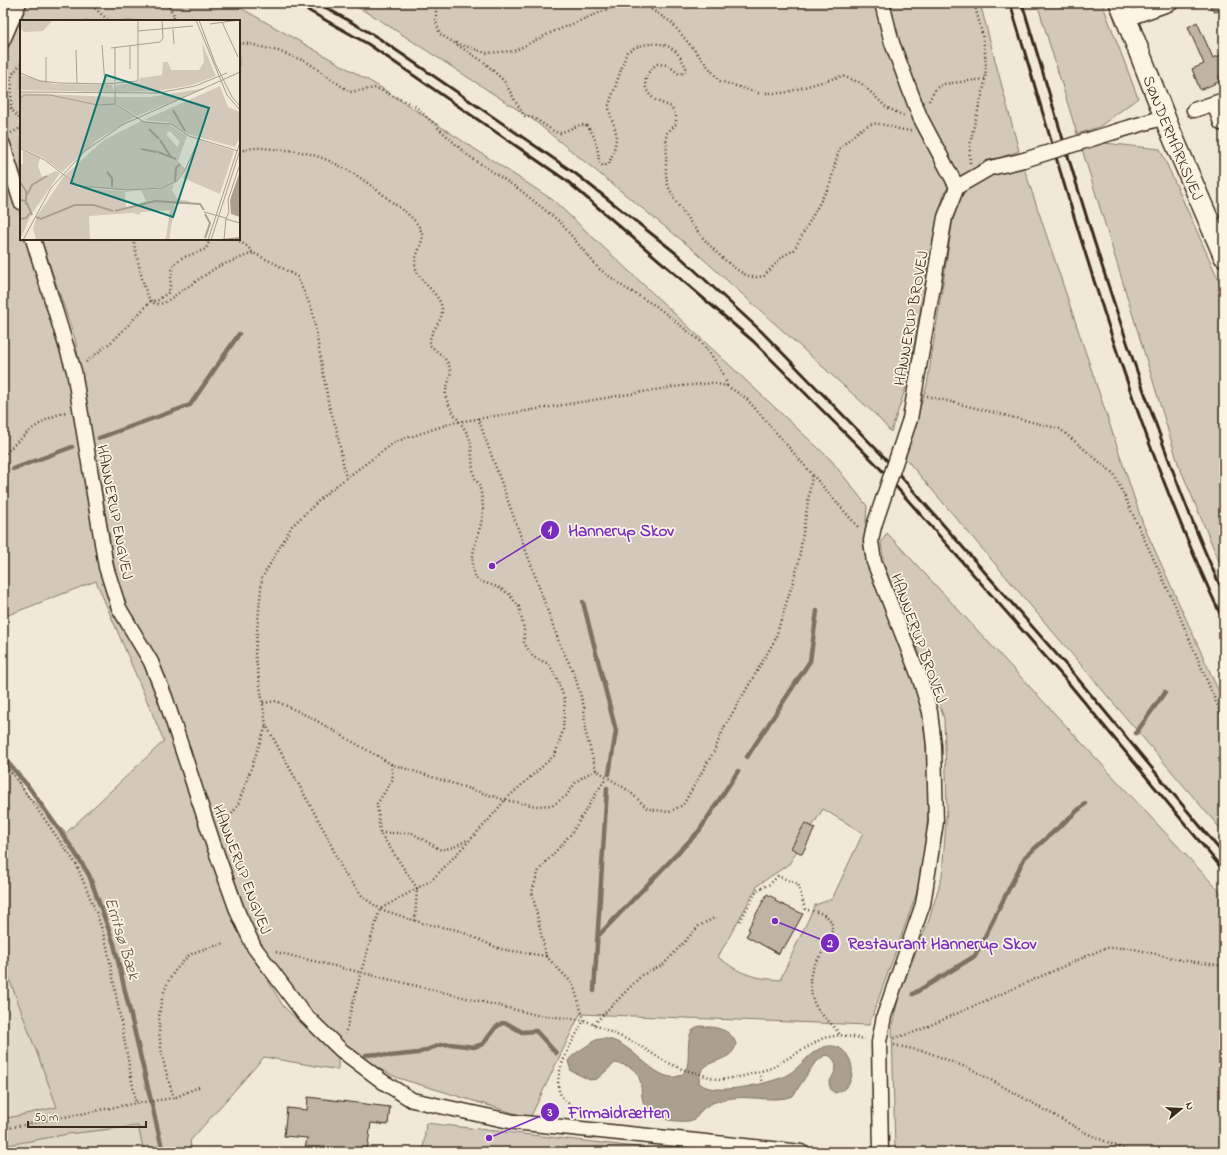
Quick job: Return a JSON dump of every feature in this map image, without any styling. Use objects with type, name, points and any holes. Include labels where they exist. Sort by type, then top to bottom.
[{"type":"street","points":[[3,40],[19,3]]},
{"type":"street","points":[[882,3],[892,43],[920,117],[957,187],[990,168],[1024,160],[1165,117]]},
{"type":"street","name":"SØNDERMARKSVEJ","points":[[1170,3],[1123,11],[1165,117],[1224,256]]},
{"type":"street","points":[[1194,110],[1219,102],[1221,123]]},
{"type":"street","points":[[3,145],[20,199]]},
{"type":"street","name":"HANNERUP BROVEJ","points":[[881,1152],[878,1042],[884,1016],[923,904],[936,822],[934,746],[930,712],[920,679],[874,562],[871,541],[874,526],[910,418],[945,217],[957,187]]},
{"type":"street","name":"HANNERUP ENGVEJ","points":[[33,240],[74,371],[108,574],[119,608],[151,662],[165,697],[213,843],[238,913],[254,947],[304,1014],[341,1050],[382,1081],[412,1100],[514,1122],[801,1152]]},
{"type":"path","points":[[88,3],[108,20]]},
{"type":"path","points":[[167,3],[174,15],[174,20]]},
{"type":"path","points":[[436,3],[436,22],[440,34],[484,62],[504,81],[524,116],[534,118],[554,132],[560,133],[580,124],[586,125],[595,139],[599,153],[599,162],[603,166],[609,164],[616,140],[616,134],[609,112],[627,52],[634,47],[657,43],[671,47],[684,62],[686,68],[685,73],[679,74],[668,66],[656,64],[645,76],[644,81],[649,94],[655,100],[672,107],[676,116],[676,124],[667,133],[666,139],[667,181],[674,200],[699,235],[741,273],[750,277],[764,276],[783,256],[794,250],[830,184],[839,149],[842,146],[868,126],[874,124],[911,130],[917,127],[920,117],[936,88],[944,84],[986,79]]},
{"type":"path","points":[[452,42],[486,53],[514,51],[548,34],[623,3]]},
{"type":"path","points":[[641,3],[671,22],[720,81],[758,93],[784,93],[842,76],[861,83],[886,107],[899,115],[912,118],[920,117]]},
{"type":"path","points":[[972,178],[969,154],[975,120],[986,79],[984,39],[974,3]]},
{"type":"path","points":[[240,44],[245,43],[278,51],[307,62],[350,92],[376,88],[415,106],[466,154],[520,190],[560,222],[598,268],[625,288],[656,306],[700,342],[725,377],[728,386]]},
{"type":"path","points":[[20,64],[12,75],[11,108],[20,119]]},
{"type":"path","points":[[240,152],[250,147],[302,152],[345,168],[413,219],[422,233],[422,241],[415,266],[418,274],[439,299],[442,307],[442,315],[432,331],[429,340],[430,345],[445,358],[450,367],[451,375],[446,387],[447,398],[451,410],[460,421],[470,439],[474,475],[480,486],[483,504],[483,520],[472,563],[473,572],[477,580],[500,588],[509,594],[519,607],[524,629],[524,643],[533,657],[549,664],[557,679],[565,700],[563,730],[555,754],[505,800],[487,822],[469,839],[432,880],[380,909],[361,972],[341,1050]]},
{"type":"path","points":[[133,240],[144,285],[151,301],[159,304],[218,267],[253,253]]},
{"type":"path","points":[[74,371],[115,339],[151,301],[158,300],[169,292],[173,265],[182,258],[206,249],[210,240]]},
{"type":"path","points":[[238,240],[248,247],[253,253],[276,264],[297,277],[312,309],[330,406],[346,478]]},
{"type":"path","points":[[546,956],[500,949],[457,930],[415,920],[380,909],[363,897],[344,872],[326,834],[266,725],[255,653],[262,578],[292,526],[329,490],[395,442],[460,421],[673,387],[712,383],[728,386],[746,398],[812,476],[871,541]]},
{"type":"path","points":[[915,393],[1060,429],[1114,474],[1175,605],[1224,721]]},
{"type":"path","points":[[3,456],[24,434],[54,415],[80,408]]},
{"type":"path","points":[[478,418],[560,644],[574,673],[584,707],[585,730],[596,770],[606,778],[629,791],[648,809],[668,812],[683,805],[714,751],[725,726],[775,640],[798,565],[812,476]]},
{"type":"path","points":[[263,703],[276,701],[310,717],[391,764],[505,800],[536,806],[553,805],[566,796],[576,782],[596,770]]},
{"type":"path","points":[[213,843],[238,805],[266,725]]},
{"type":"path","points":[[3,764],[14,776],[76,864],[97,914],[107,946],[136,1103]]},
{"type":"path","points":[[391,764],[393,779],[377,804],[380,833],[417,888],[415,920]]},
{"type":"path","points":[[586,1130],[586,1118],[562,1097],[558,1087],[562,1061],[584,1020],[573,984],[546,956],[532,892],[539,870],[571,834],[606,778]]},
{"type":"path","points":[[380,833],[412,833],[419,836],[433,847],[441,850],[454,847],[469,839]]},
{"type":"path","points":[[740,921],[757,890],[770,884],[778,876],[798,884],[805,909],[823,914],[828,918],[833,926],[832,935],[810,975],[812,998],[819,1012],[840,1035]]},
{"type":"path","points":[[594,1024],[642,975],[663,965],[699,926],[716,918]]},
{"type":"path","points":[[174,1098],[166,1074],[159,1033],[160,1004],[171,975],[190,955],[225,943]]},
{"type":"path","points":[[254,947],[537,1015],[584,1020],[637,1044],[664,1061],[682,1069],[720,1080],[771,1068],[823,1038],[840,1035],[928,1052],[973,1070],[1088,1134],[1131,1152]]},
{"type":"path","points":[[878,1042],[915,1032],[1105,948],[1130,948],[1181,960],[1224,966]]},
{"type":"path","points":[[759,1072],[762,1082]]},
{"type":"path","points":[[3,1129],[136,1103],[174,1098],[201,1086]]},
{"type":"shaded area","points":[[28,3],[232,3],[380,87],[553,200],[831,460],[867,506],[864,550],[924,711],[929,797],[926,840],[919,887],[869,1025],[580,1014],[530,1118],[398,1078],[364,1061],[333,1037],[309,1012],[271,961],[252,928],[213,820],[170,688],[151,648],[130,616],[117,582],[75,339],[41,240],[240,240],[240,20],[21,20]],"holes":[[[823,809],[863,833],[832,899],[815,905],[780,980],[762,978],[747,974],[718,957],[758,885],[789,864]]]},
{"type":"shaded area","points":[[349,3],[980,3],[1019,151],[985,163],[962,175],[950,184],[944,194],[934,234],[908,381],[891,432],[875,414],[690,247],[532,119],[372,15]]},
{"type":"shaded area","points":[[1037,3],[1102,3],[1138,98],[1099,127],[1077,134]]},
{"type":"shaded area","points":[[20,21],[20,176],[3,119],[3,60]]},
{"type":"shaded area","points":[[1104,143],[1160,149],[1224,292],[1224,573],[1178,463],[1082,149]]},
{"type":"shaded area","points":[[3,158],[20,215],[20,240],[27,240],[67,370],[102,575],[149,672],[238,930],[283,1006],[338,1058],[338,1070],[264,1057],[190,1141],[192,1152],[144,1152],[138,1126],[68,1134],[3,1146],[3,1119],[57,1107],[3,962],[3,760],[29,797],[66,833],[164,741],[96,581],[3,617]]},
{"type":"shaded area","points":[[1024,168],[1143,524],[1224,703],[1224,833],[905,458],[927,385],[953,219],[959,200],[966,191],[980,180],[997,174]]},
{"type":"shaded area","points":[[887,533],[1224,896],[1224,1152],[895,1152],[892,1026],[900,991],[929,920],[942,876],[947,808],[944,719],[935,689],[900,609],[884,564],[881,543]]},
{"type":"shaded area","points":[[3,961],[138,1126],[144,1152],[3,1152]]},
{"type":"shaded area","points":[[700,1026],[721,1029],[734,1039],[736,1044],[733,1051],[729,1055],[704,1068],[700,1074],[699,1082],[705,1087],[715,1089],[742,1088],[769,1082],[792,1072],[819,1049],[834,1046],[842,1049],[848,1056],[852,1073],[850,1082],[844,1089],[835,1093],[831,1090],[829,1083],[836,1066],[830,1056],[825,1055],[814,1064],[793,1096],[776,1099],[731,1098],[720,1100],[706,1107],[694,1119],[688,1121],[678,1121],[663,1119],[650,1112],[645,1106],[643,1100],[639,1077],[635,1071],[627,1066],[615,1063],[597,1079],[590,1080],[571,1071],[568,1061],[576,1053],[593,1042],[601,1039],[611,1040],[621,1044],[660,1073],[670,1077],[679,1076],[684,1072],[687,1066],[690,1035],[694,1029]]},
{"type":"shaded area","points":[[426,1123],[681,1152],[423,1152]]},
{"type":"building","points":[[1213,3],[1221,3],[1221,10],[1215,12],[1210,8]]},
{"type":"building","points":[[1197,22],[1213,58],[1224,54],[1224,59],[1222,60],[1224,74],[1219,76],[1221,81],[1200,90],[1192,69],[1204,64],[1188,27]]},
{"type":"building","points":[[805,823],[815,828],[802,854],[791,848]]},
{"type":"building","points":[[767,894],[776,899],[775,901],[803,914],[784,948],[782,947],[779,954],[746,936],[750,930],[748,929]]},
{"type":"building","points":[[308,1097],[390,1107],[388,1125],[371,1123],[367,1152],[331,1152],[305,1149],[307,1138],[284,1136],[287,1108],[307,1110]]},
{"type":"waterway","points":[[99,438],[190,405],[239,334]]},
{"type":"waterway","points":[[13,469],[72,447]]},
{"type":"waterway","points":[[583,602],[616,731],[609,774]]},
{"type":"waterway","points":[[747,757],[810,661],[817,611]]},
{"type":"waterway","points":[[1136,733],[1165,692]]},
{"type":"waterway","name":"Erritsø Bæk","points":[[3,757],[28,786],[72,848],[89,875],[114,944],[163,1152]]},
{"type":"waterway","points":[[598,936],[699,831],[738,771]]},
{"type":"waterway","points":[[594,991],[607,788]]},
{"type":"waterway","points":[[913,994],[975,956],[1025,857],[1085,804]]},
{"type":"waterway","points":[[366,1055],[376,1054],[390,1056],[418,1053],[440,1045],[450,1044],[474,1047],[483,1044],[495,1028],[502,1023],[508,1024],[522,1032],[536,1031],[556,1053]]},
{"type":"railway","points":[[295,3],[368,44],[567,181],[753,341],[877,465],[1066,680],[1224,871]]},
{"type":"railway","points":[[318,3],[377,37],[576,174],[677,254],[761,331],[883,456],[1073,673],[1224,855]]},
{"type":"railway","points":[[1010,3],[1105,317],[1160,471],[1190,547],[1224,622]]},
{"type":"railway","points":[[1022,3],[1118,316],[1170,463],[1224,594]]},
{"type":"place","name":"Hannerup Skov","points":[[492,566]]},
{"type":"place","name":"Restaurant Hannerup Skov","points":[[775,921]]},
{"type":"place","name":"Firmaidrætten","points":[[489,1138]]}]
